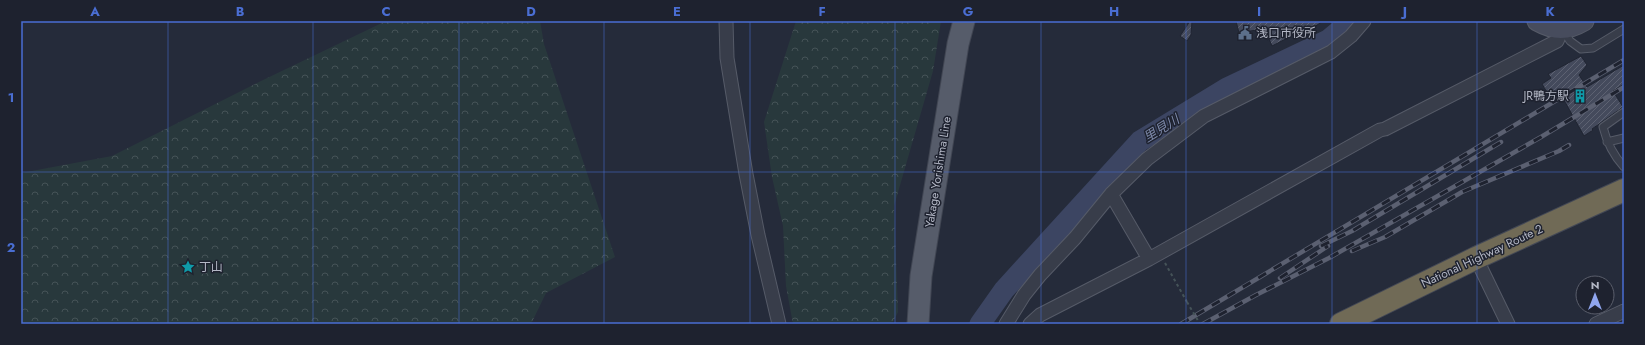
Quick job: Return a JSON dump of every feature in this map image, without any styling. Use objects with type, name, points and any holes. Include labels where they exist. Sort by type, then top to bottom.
[{"type":"highway","name":"National Highway Route 2","points":[[1341,324],[1383,302],[1624,190]]},
{"type":"main road","name":"Yakage Yorishima Line","points":[[918,324],[921,276],[958,44],[964,21]]},
{"type":"main road","points":[[1537,21],[1546,26],[1562,29],[1577,25],[1584,21]]},
{"type":"street","points":[[726,21],[728,58],[746,174],[758,236],[779,324]]},
{"type":"street","points":[[1006,324],[1024,295],[1040,275],[1075,238],[1111,194],[1147,159],[1204,116],[1330,52],[1351,36],[1364,21]]},
{"type":"street","points":[[1030,324],[1040,315],[1154,256],[1380,130],[1557,41],[1562,29]]},
{"type":"street","points":[[1111,194],[1154,256]]},
{"type":"street","points":[[1476,258],[1508,324]]},
{"type":"street","points":[[1371,324],[1383,302]]},
{"type":"street","points":[[1596,324],[1624,311]]},
{"type":"lane","points":[[1562,29],[1570,41],[1581,49],[1593,48],[1624,29]]},
{"type":"lane","points":[[1624,112],[1603,127],[1607,142],[1624,167]]},
{"type":"lane","points":[[1607,142],[1624,138]]},
{"type":"path","points":[[1154,256],[1187,302],[1200,324]]},
{"type":"green space","points":[[386,21],[540,21],[544,44],[615,257],[546,293],[531,324],[21,324],[21,173],[112,156],[261,81]]},
{"type":"green space","points":[[796,21],[941,21],[933,71],[894,206],[898,312],[892,324],[793,324],[786,286],[783,226],[772,177],[764,122]]},
{"type":"building","points":[[1190,21],[1192,21],[1191,35],[1187,41],[1180,36]]},
{"type":"building","points":[[1236,21],[1323,21],[1307,32],[1305,29],[1272,46],[1269,39],[1267,40],[1262,29],[1239,33]]},
{"type":"building","name":"JR鴨方駅","points":[[1581,56],[1587,65],[1579,75],[1587,87],[1624,65],[1624,84],[1613,91],[1623,107],[1584,136],[1560,93],[1551,99],[1542,84],[1551,78],[1548,74]]},
{"type":"waterway","name":"里見川","points":[[980,324],[1004,290],[1140,141],[1227,88],[1328,40],[1351,21]]},
{"type":"railway","points":[[1181,324],[1624,60]]},
{"type":"railway","points":[[1203,324],[1329,258],[1541,137],[1624,87]]},
{"type":"railway","points":[[1321,246],[1352,231],[1501,142]]},
{"type":"railway","points":[[1352,251],[1385,237],[1462,192],[1559,151],[1569,145]]},
{"type":"railway","points":[[1280,278],[1328,246]]},
{"type":"place","name":"浅口市役所","points":[[1245,33]]},
{"type":"place","name":"JR鴨方駅","points":[[1580,96]]},
{"type":"place","name":"丁山","points":[[188,267]]}]
